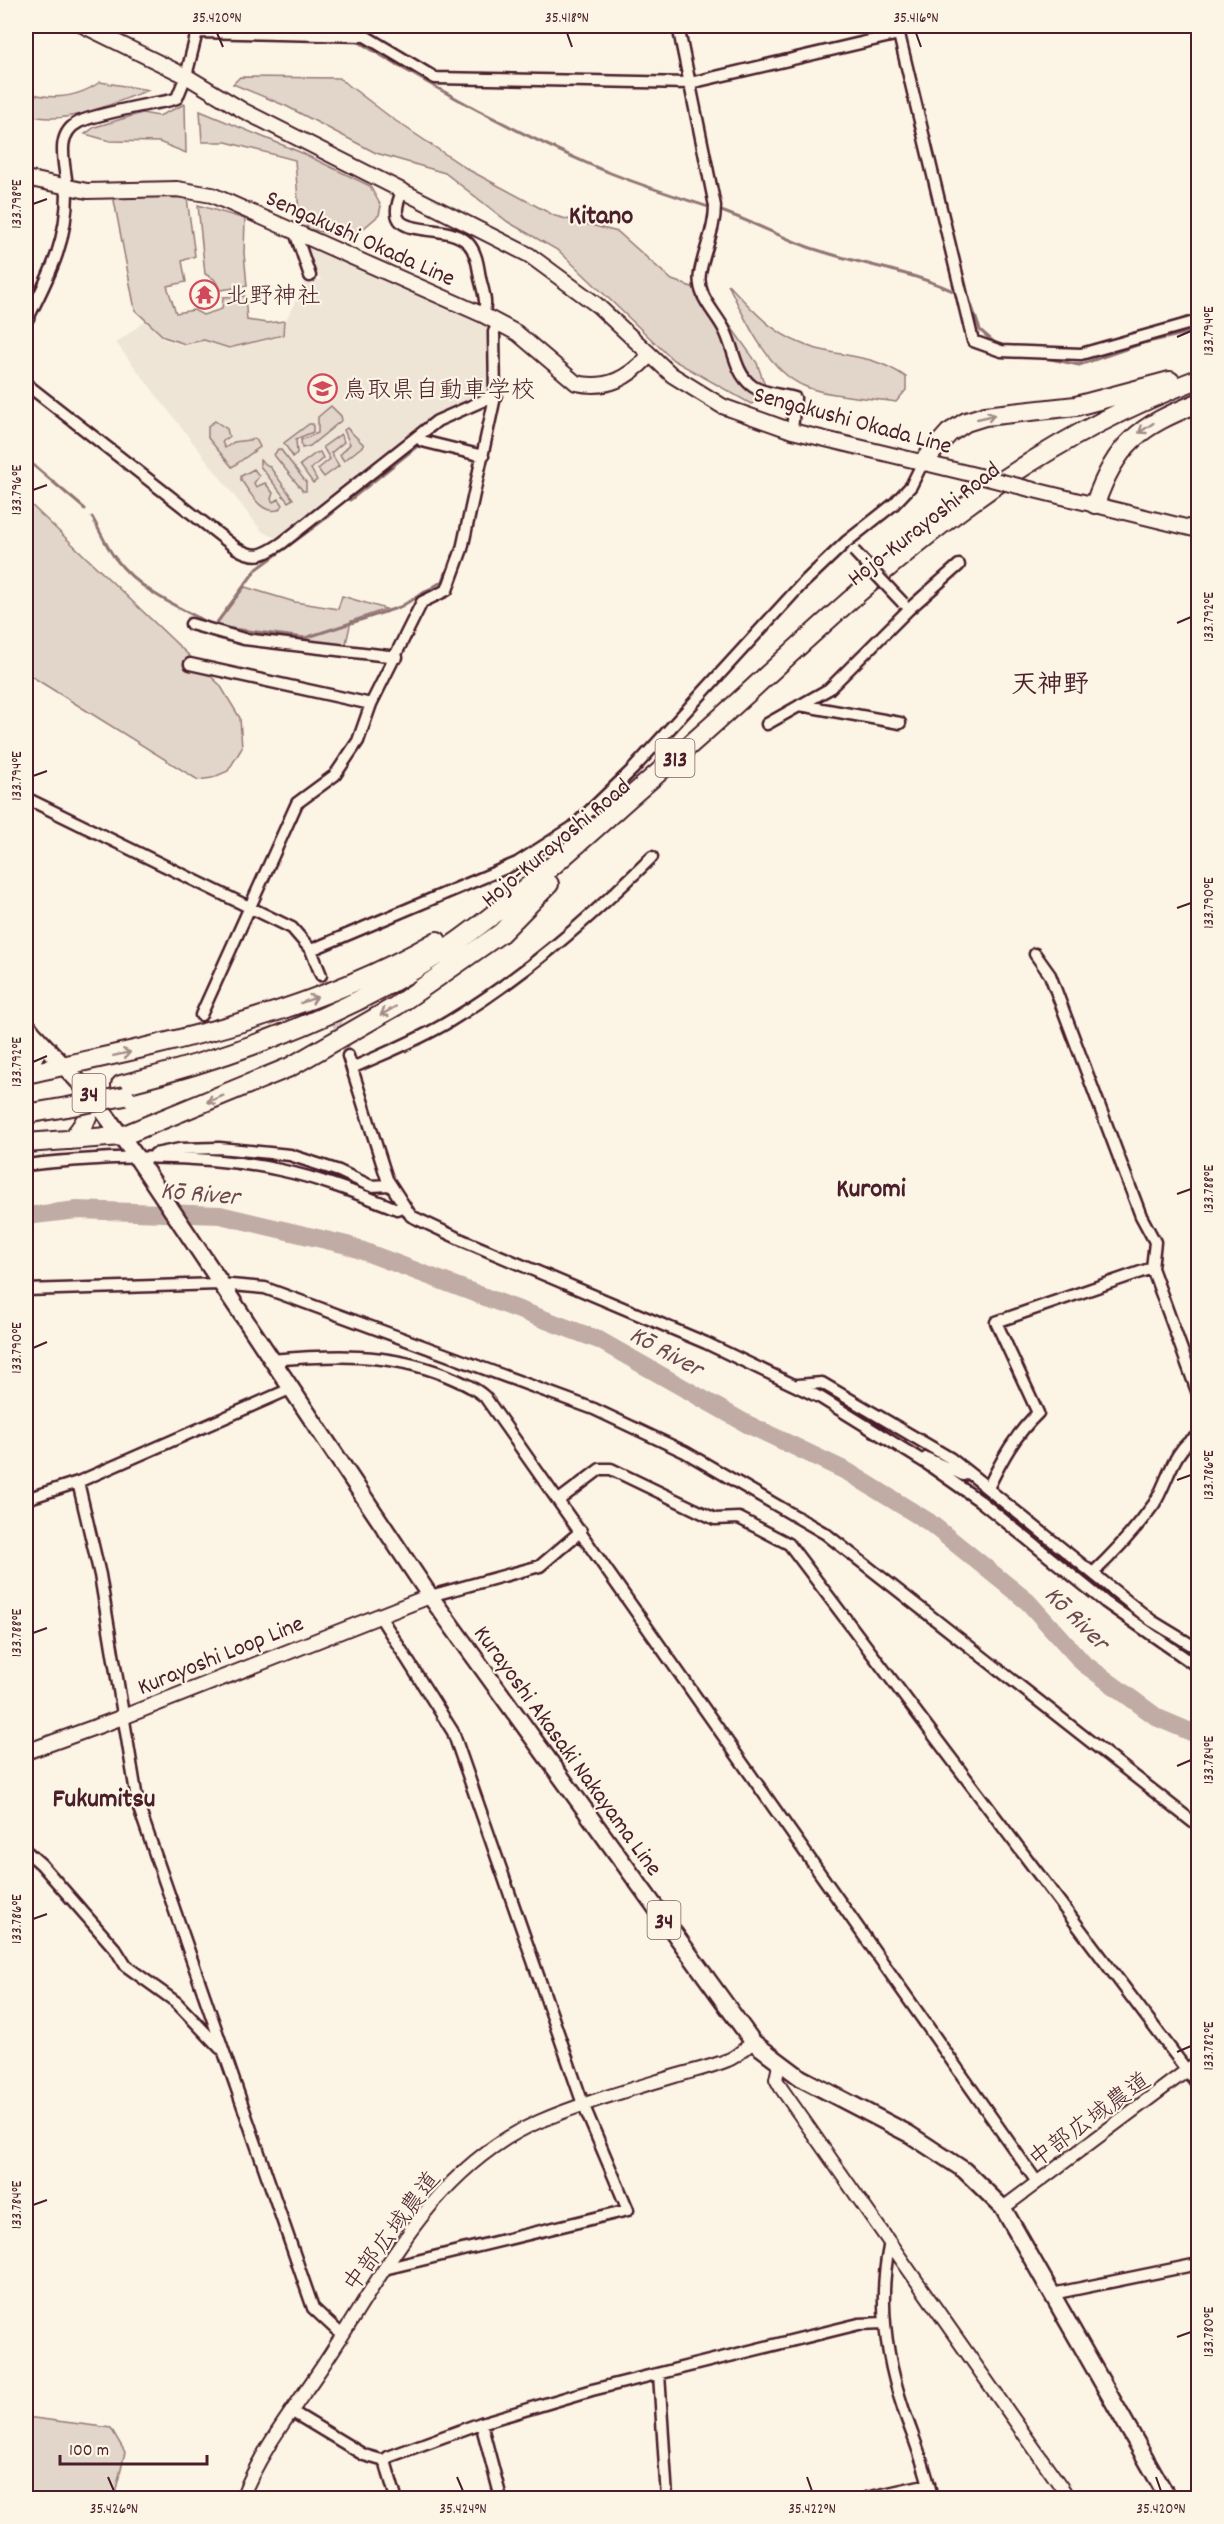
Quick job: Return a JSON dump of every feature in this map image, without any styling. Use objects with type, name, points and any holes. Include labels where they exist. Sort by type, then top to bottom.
[{"type":"highway","points":[[923,462],[949,433],[975,419],[1020,411],[1076,406],[1198,373]]},
{"type":"highway","name":"Hojo-Kurayoshi Road","points":[[546,880],[868,582],[947,518],[1067,440],[1198,379]]},
{"type":"highway","name":"Hojo-Kurayoshi Road","points":[[26,1114],[66,1102],[187,1079],[244,1059],[349,1014],[443,961],[546,880],[874,590],[951,525],[1031,471],[1071,448],[1133,416],[1198,388]]},
{"type":"highway","points":[[1095,504],[1112,462],[1125,446],[1155,422],[1198,403]]},
{"type":"highway","points":[[26,1074],[214,1032],[336,991],[419,951],[546,880]]},
{"type":"highway","points":[[26,1143],[122,1136],[290,1067],[396,1006],[501,933],[546,880]]},
{"type":"highway","points":[[26,1069],[37,1050],[27,1027]]},
{"type":"highway","points":[[71,1140],[83,1127],[91,1110],[91,1095]]},
{"type":"highway","name":"Hojo-Kurayoshi Road","points":[[26,1105],[66,1102]]},
{"type":"main road","name":"Sengakushi Okada Line","points":[[84,26],[186,76],[244,111],[529,255],[564,278],[597,305],[649,356],[695,391],[722,406],[792,430],[1198,530]]},
{"type":"main road","name":"Sengakushi Okada Line","points":[[26,178],[87,191],[177,189],[213,195],[483,315],[517,333],[576,383],[586,385],[618,382],[632,374],[649,356]]},
{"type":"main road","name":"Kurayoshi Akasaki Nakayama Line","points":[[27,1027],[65,1065],[122,1136],[216,1280],[430,1596],[753,2042],[801,2078],[909,2134],[937,2152],[964,2170],[1003,2208],[1168,2499]]},
{"type":"main road","name":"Kurayoshi Loop Line","points":[[26,1752],[123,1717],[430,1596]]},
{"type":"street","points":[[678,26],[715,206],[715,221],[700,274],[700,287],[706,303],[725,332],[742,376],[753,388],[795,398],[792,430]]},
{"type":"street","points":[[26,322],[61,248],[67,188],[62,155],[65,135],[79,122],[177,98],[186,76],[198,29],[365,31],[435,78],[690,83],[898,30],[973,341],[1001,351],[1081,354],[1198,321]]},
{"type":"street","points":[[403,190],[395,207],[397,216],[403,225],[413,230],[438,229],[454,234],[468,243],[476,255],[486,307],[483,315]]},
{"type":"street","points":[[295,232],[310,276]]},
{"type":"street","points":[[201,1015],[252,907],[297,803],[335,775],[358,741],[371,704],[397,657],[422,602],[447,590],[462,549],[496,395],[494,332],[498,324]]},
{"type":"street","points":[[26,384],[236,548],[252,557],[261,556],[282,543],[437,421],[496,395]]},
{"type":"street","points":[[418,436],[422,441],[483,456]]},
{"type":"street","points":[[311,950],[517,862],[573,826],[633,769],[801,585],[846,542],[894,504],[911,486],[923,462]]},
{"type":"street","points":[[846,542],[906,606]]},
{"type":"street","points":[[767,724],[829,688],[906,606],[959,565]]},
{"type":"street","points":[[191,624],[244,639],[397,657]]},
{"type":"street","points":[[190,664],[371,704]]},
{"type":"street","points":[[800,705],[900,723]]},
{"type":"street","points":[[26,798],[292,928],[311,950],[321,975]]},
{"type":"street","points":[[352,1068],[449,1022],[493,993],[588,920],[652,857]]},
{"type":"street","points":[[1035,954],[1050,975],[1141,1216],[1155,1242],[1152,1268],[1198,1394]]},
{"type":"street","points":[[348,1056],[377,1151],[390,1185],[411,1215],[462,1240],[706,1343],[796,1386],[866,1424],[980,1501],[1105,1602],[1198,1666]]},
{"type":"street","points":[[140,1163],[180,1149],[209,1148],[290,1155],[339,1171],[371,1186],[390,1185]]},
{"type":"street","points":[[26,1165],[90,1158],[140,1163],[222,1161],[281,1170],[397,1209],[404,1206]]},
{"type":"street","points":[[988,1488],[1015,1438],[1038,1413],[996,1322],[1152,1268]]},
{"type":"street","points":[[26,1290],[216,1280],[265,1288],[594,1409],[685,1452],[826,1534],[1198,1826]]},
{"type":"street","points":[[270,1360],[343,1354],[384,1357],[454,1379],[485,1397],[1037,2182]]},
{"type":"street","points":[[796,1386],[822,1383],[950,1458],[1152,1621],[1198,1649]]},
{"type":"street","points":[[26,1499],[78,1482],[290,1389]]},
{"type":"street","points":[[1093,1573],[1119,1548],[1154,1503],[1184,1446],[1198,1436]]},
{"type":"street","points":[[916,1457],[944,1465],[988,1488]]},
{"type":"street","points":[[559,1500],[600,1469],[611,1469],[715,1519],[739,1518],[789,1544],[1198,2085]]},
{"type":"street","points":[[78,1482],[100,1575],[138,1805],[313,2308],[342,2335]]},
{"type":"street","points":[[430,1596],[540,1566],[581,1531]]},
{"type":"street","points":[[379,1615],[453,1732],[583,2104],[628,2210],[384,2270]]},
{"type":"street","points":[[26,1851],[41,1864],[116,1950],[126,1966],[176,2002],[224,2053]]},
{"type":"street","name":"中部広域農道","points":[[242,2499],[248,2482],[291,2411],[384,2270],[435,2199],[465,2169],[509,2136],[583,2104],[730,2060],[753,2042]]},
{"type":"street","points":[[780,2061],[777,2079],[781,2088],[890,2247],[1069,2499]]},
{"type":"street","name":"中部広域農道","points":[[1003,2208],[1198,2062]]},
{"type":"street","points":[[890,2247],[883,2275],[884,2323],[895,2379],[932,2499]]},
{"type":"street","points":[[1052,2294],[1198,2264]]},
{"type":"street","points":[[385,2461],[388,2457],[480,2423],[592,2390],[860,2324],[884,2323]]},
{"type":"street","points":[[658,2374],[667,2499]]},
{"type":"street","points":[[291,2411],[364,2455],[385,2461]]},
{"type":"street","points":[[480,2423],[501,2499]]},
{"type":"street","points":[[385,2461],[396,2499]]},
{"type":"street","points":[[866,2499],[929,2484]]},
{"type":"shaded area","points":[[240,77],[339,78],[393,119],[469,170],[555,216],[618,232],[672,280],[706,292],[757,363],[769,397],[751,404],[673,360],[559,251],[508,222],[445,173],[376,153],[286,106],[233,84]]},
{"type":"shaded area","points":[[100,82],[149,90],[72,116],[41,118],[26,114],[26,92],[54,97],[64,96],[82,91]]},
{"type":"shaded area","points":[[185,104],[186,153],[159,142],[110,141],[85,134],[95,127],[142,113],[159,116]]},
{"type":"shaded area","points":[[200,111],[302,153],[370,186],[381,206],[379,215],[357,234],[341,236],[309,229],[299,214],[295,160],[226,142],[202,142]]},
{"type":"shaded area","points":[[113,195],[187,198],[195,256],[182,261],[186,282],[167,286],[176,313],[194,310],[203,315],[222,309],[223,297],[245,296],[247,320],[267,323],[284,321],[283,335],[229,348],[204,340],[185,344],[164,337],[135,310]]},
{"type":"shaded area","points":[[198,205],[245,219],[244,253],[247,286],[221,290],[214,279],[205,274]]},
{"type":"shaded area","name":"鳥取県自動車学校","points":[[299,240],[479,319],[489,329],[493,393],[469,404],[282,537],[276,538],[263,532],[256,524],[116,343],[145,321],[164,339],[183,345],[204,341],[229,349],[283,336],[286,320],[305,281],[321,280]]},
{"type":"shaded area","points":[[728,284],[778,332],[817,349],[863,358],[884,365],[906,377],[906,390],[896,402],[824,392],[791,379],[779,369],[758,342]]},
{"type":"shaded area","points":[[331,406],[342,420],[310,446],[302,448],[301,440],[318,433],[318,417]]},
{"type":"shaded area","points":[[215,421],[227,429],[229,437],[222,442],[225,448],[234,442],[256,439],[260,447],[232,467],[208,438],[208,426]]},
{"type":"shaded area","points":[[309,424],[313,424],[313,432],[296,439],[297,453],[293,457],[284,443]]},
{"type":"shaded area","points":[[347,428],[364,445],[344,461],[340,455],[350,444],[344,430]]},
{"type":"shaded area","points":[[341,434],[344,442],[331,453],[339,466],[324,477],[318,469],[330,459],[323,447]]},
{"type":"shaded area","points":[[278,449],[306,482],[306,491],[303,491],[274,455]]},
{"type":"shaded area","points":[[320,452],[323,458],[311,469],[317,480],[313,483],[300,465]]},
{"type":"shaded area","points":[[260,460],[270,467],[293,499],[288,502],[260,466]]},
{"type":"shaded area","points":[[254,469],[259,476],[254,483],[256,487],[265,483],[273,493],[271,499],[273,502],[279,499],[283,505],[278,510],[266,509],[261,505],[241,480],[241,476]]},
{"type":"shaded area","points":[[26,500],[220,685],[240,718],[242,748],[228,771],[212,778],[198,780],[26,673]]},
{"type":"shaded area","points":[[245,587],[295,602],[338,609],[342,596],[386,609],[351,621],[345,648],[272,640],[212,628]]},
{"type":"shaded area","points":[[26,2417],[111,2428],[125,2452],[114,2498],[26,2498]]},
{"type":"waterway","points":[[334,26],[344,32]]},
{"type":"waterway","points":[[354,39],[470,106],[530,137],[607,172],[724,212],[808,247],[923,279],[959,294]]},
{"type":"waterway","points":[[965,296],[969,298],[980,330],[996,344]]},
{"type":"waterway","points":[[1041,357],[1079,365],[1143,343],[1198,331]]},
{"type":"waterway","points":[[350,500],[420,444]]},
{"type":"waterway","points":[[26,459],[85,509]]},
{"type":"waterway","points":[[257,569],[333,513]]},
{"type":"waterway","points":[[92,517],[112,553],[135,579],[158,596],[209,623]]},
{"type":"waterway","points":[[224,628],[305,638],[400,607],[443,581],[452,556]]},
{"type":"waterway","points":[[216,624],[255,571]]},
{"type":"waterway","name":"Kō River","points":[[26,1216],[77,1210],[220,1215],[347,1245],[599,1340],[747,1424],[848,1472],[929,1522],[1028,1602],[1083,1663],[1158,1718],[1198,1735]]},
{"type":"tunnel","points":[[321,975],[348,1056]]},
{"type":"place","name":"北野神社","points":[[204,295]]},
{"type":"place","name":"鳥取県自動車学校","points":[[322,389]]},
{"type":"district","name":"Kitano","points":[[601,214]]},
{"type":"district","name":"天神野","points":[[1050,683]]},
{"type":"district","name":"Kuromi","points":[[871,1187]]},
{"type":"district","name":"Fukumitsu","points":[[104,1797]]}]
